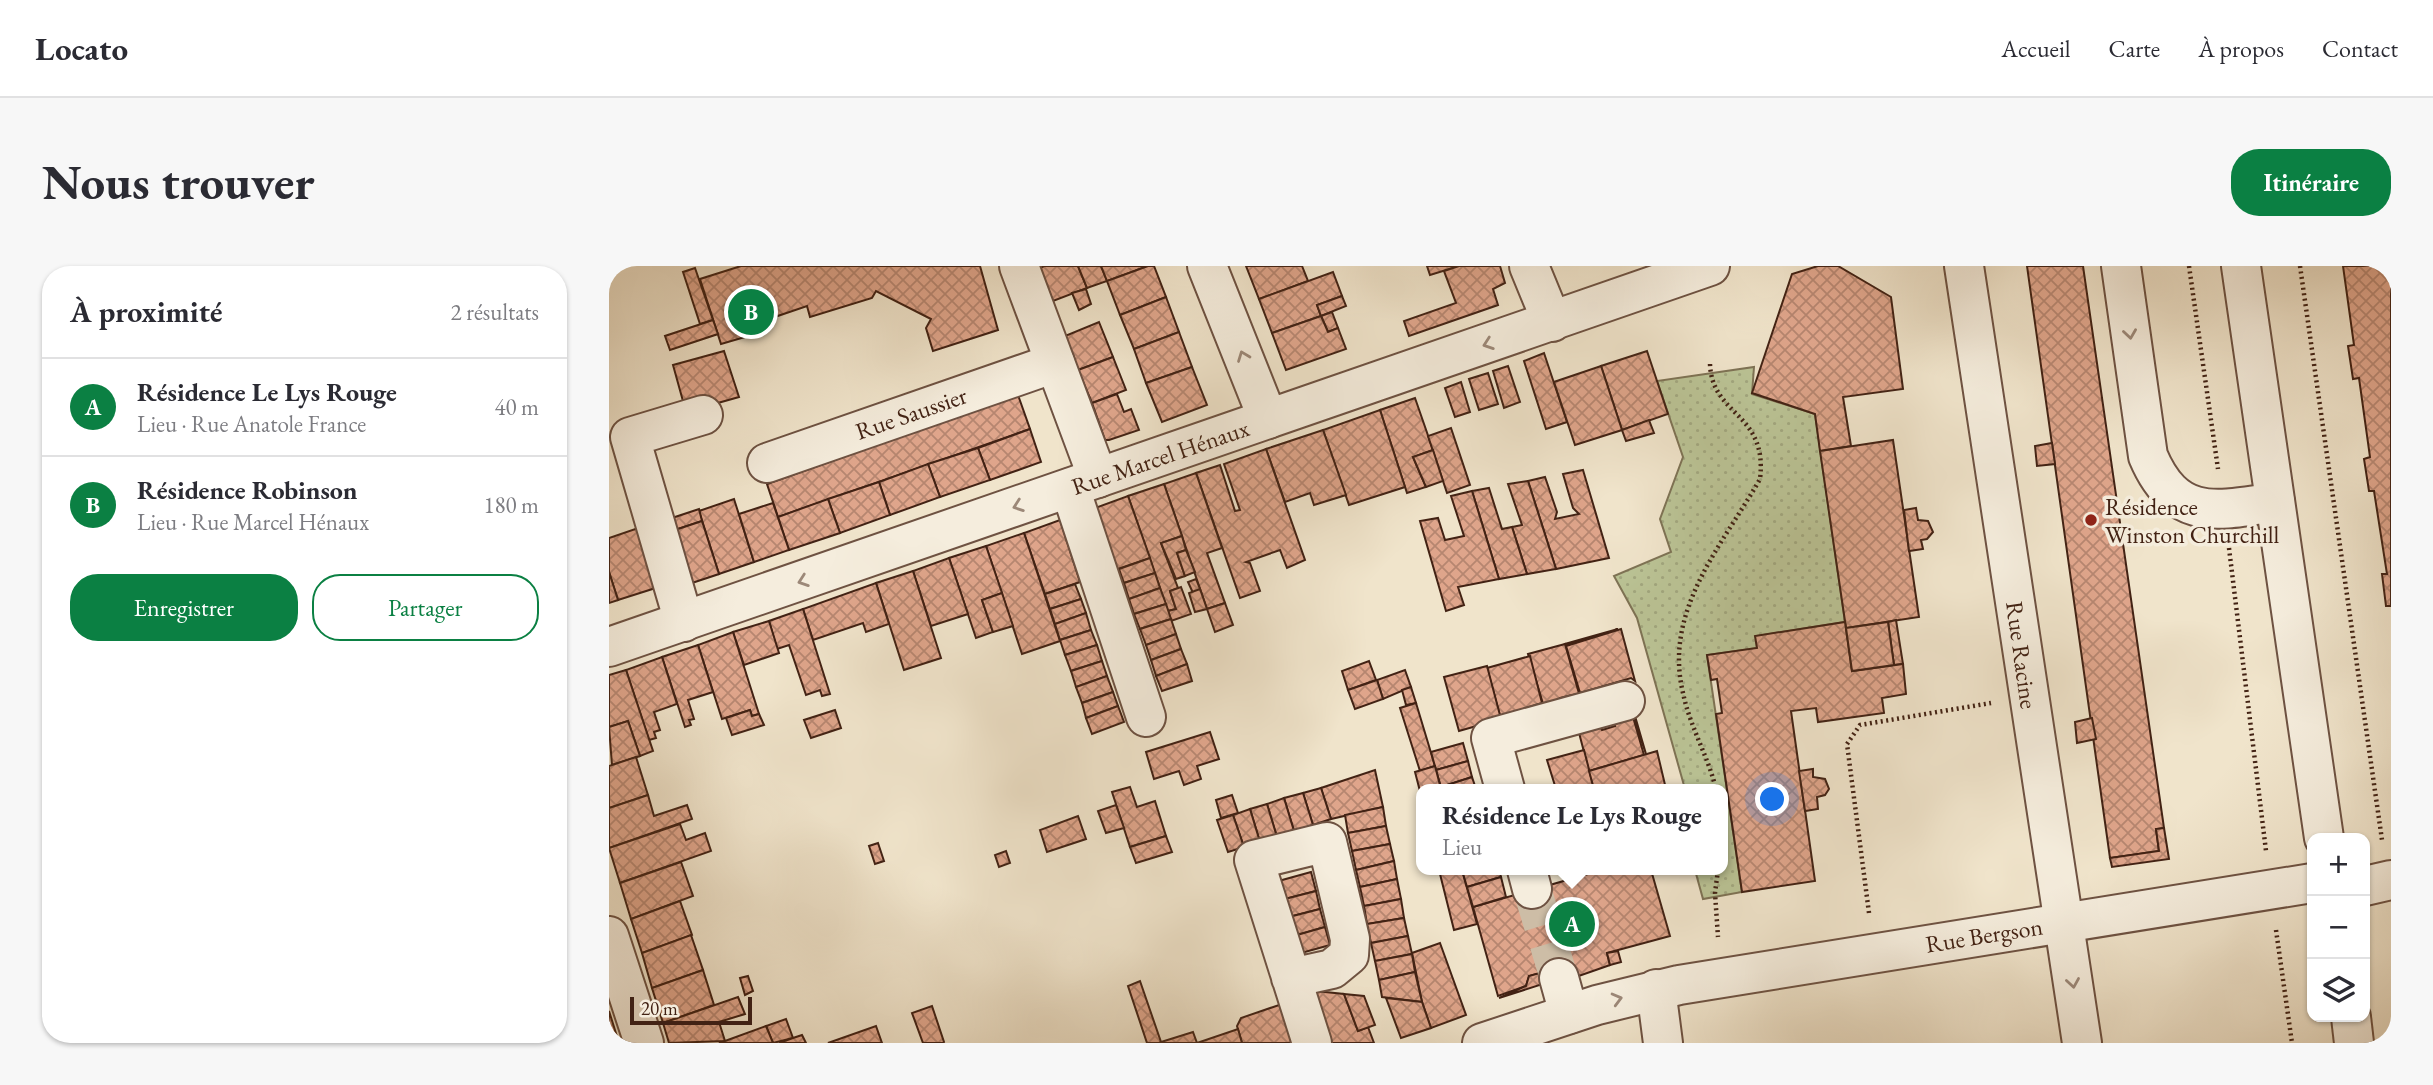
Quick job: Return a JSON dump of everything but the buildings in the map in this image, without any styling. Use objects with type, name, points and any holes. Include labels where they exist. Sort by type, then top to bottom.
[{"type":"street","points":[[1019,266],[1055,363],[1146,717]]},
{"type":"street","points":[[1207,266],[1268,419]]},
{"type":"street","points":[[1529,266],[1552,322]]},
{"type":"street","name":"Rue Marcel Hénaux","points":[[609,647],[1710,266]]},
{"type":"street","name":"Rue Racine","points":[[1964,266],[2082,1043]]},
{"type":"street","points":[[2120,266],[2148,456],[2155,473],[2172,494],[2199,509],[2224,510],[2275,502]]},
{"type":"street","points":[[2241,266],[2322,833]]},
{"type":"street","name":"Rue Saussier","points":[[767,463],[1055,363]]},
{"type":"street","points":[[684,622],[630,438],[703,415]]},
{"type":"street","points":[[1504,784],[1491,738],[1625,701]]},
{"type":"street","name":"Rue Bergson","points":[[1482,1043],[1564,996],[1655,989],[2307,884]]},
{"type":"street","points":[[609,936],[644,1043]]},
{"type":"street","points":[[1291,978],[1313,1043]]},
{"type":"street","points":[[1655,989],[1663,1043]]},
{"type":"street","points":[[2352,1022],[2354,1043]]},
{"type":"path","points":[[2189,266],[2224,510],[2292,1043]]},
{"type":"path","points":[[2300,266],[2381,882]]},
{"type":"path","points":[[1710,364],[1710,379],[1717,391],[1755,434],[1762,464],[1756,486],[1695,587],[1681,631],[1679,667],[1682,689],[1714,784]]},
{"type":"path","points":[[1874,953],[1847,744],[1860,725],[2028,697]]},
{"type":"path","points":[[1717,875],[1714,893],[1721,977]]},
{"type":"green space","points":[[1754,367],[1752,394],[1815,414],[1845,622],[1756,636],[1757,648],[1707,655],[1726,784],[1684,784],[1637,618],[1614,576],[1671,552],[1660,519],[1683,457],[1657,381]]},
{"type":"green space","points":[[1728,797],[1742,892],[1703,899],[1696,875],[1728,875]]},
{"type":"tunnel","points":[[1532,889],[1559,978]]},
{"type":"place","name":"Résidence Robinson","points":[[751,312]]},
{"type":"place","name":"Résidence Winston Churchill","points":[[2091,520]]},
{"type":"place","name":"Résidence Le Lys Rouge","points":[[1572,924]]}]
